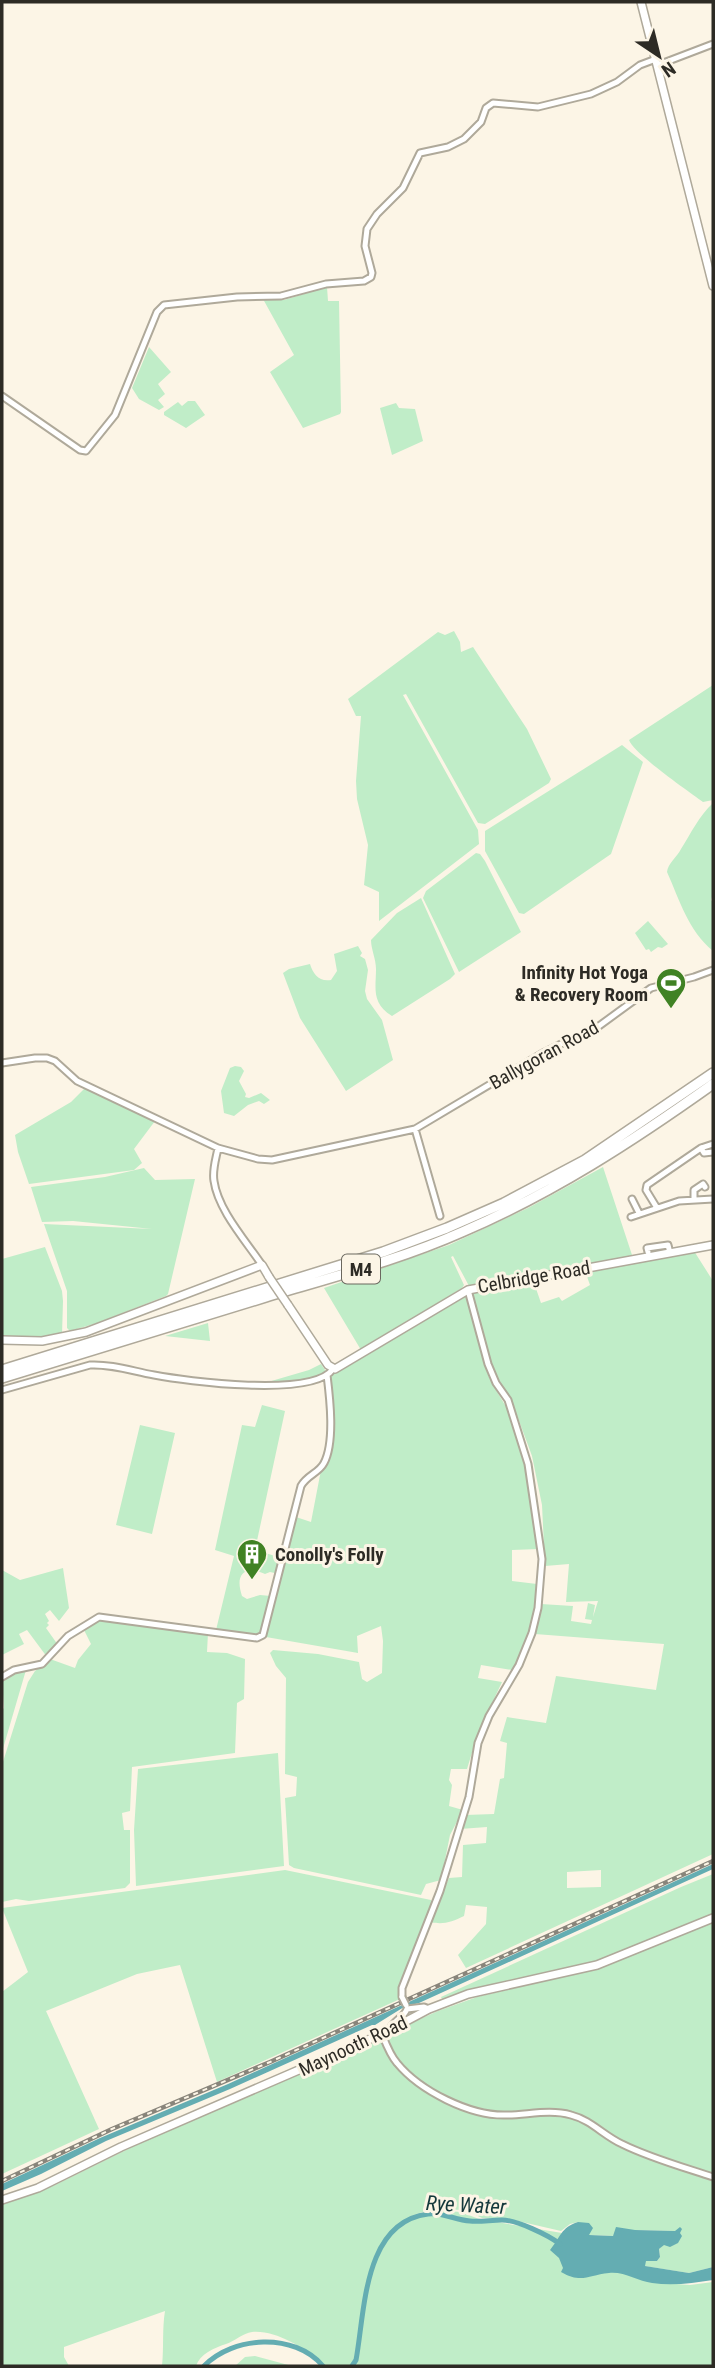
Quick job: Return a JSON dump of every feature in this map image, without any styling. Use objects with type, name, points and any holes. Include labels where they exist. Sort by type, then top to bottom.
[{"type":"highway","name":"M4","points":[[2,1370],[383,1252],[447,1228],[504,1203],[584,1160],[713,1073]]},
{"type":"highway","name":"M4","points":[[2,1378],[372,1265],[460,1233],[579,1174],[713,1084]]},
{"type":"main road","points":[[641,2],[713,286]]},
{"type":"main road","name":"Celbridge Road","points":[[330,1372],[468,1290],[713,1245]]},
{"type":"main road","points":[[2,1340],[42,1341],[86,1332],[262,1265],[330,1372]]},
{"type":"main road","name":"Maynooth Road","points":[[2,2200],[38,2188],[121,2147],[386,2033],[429,2010],[468,1994],[597,1965],[713,1918]]},
{"type":"street","points":[[2,396],[83,452],[98,439],[115,415],[157,312],[164,305],[247,296],[281,296],[326,284],[368,279],[372,269],[365,246],[367,229],[406,183],[419,153],[457,144],[474,130],[481,122],[486,108],[493,103],[538,107],[580,96],[610,86],[640,65],[713,44]]},
{"type":"street","name":"Ballygoran Road","points":[[2,1063],[47,1058],[55,1061],[77,1081],[218,1147],[264,1161],[415,1129],[558,1045],[588,1034],[651,988],[713,970]]},
{"type":"street","points":[[415,1129],[440,1216]]},
{"type":"street","points":[[657,1208],[646,1190],[647,1185],[701,1148],[713,1144]]},
{"type":"street","points":[[218,1147],[213,1173],[214,1185],[224,1210],[262,1265]]},
{"type":"street","points":[[701,1148],[704,1153],[713,1152]]},
{"type":"street","points":[[694,1199],[694,1191],[703,1184],[705,1186]]},
{"type":"street","points":[[631,1217],[694,1199],[713,1199]]},
{"type":"street","points":[[635,1202],[639,1213]]},
{"type":"street","points":[[648,1252],[647,1248],[668,1245],[670,1253]]},
{"type":"street","points":[[407,2008],[402,1997],[402,1988],[444,1880],[468,1797],[478,1743],[489,1716],[519,1665],[532,1633],[542,1569],[527,1456],[508,1400],[496,1383],[488,1364],[468,1290]]},
{"type":"street","points":[[2,1390],[90,1365],[104,1364],[155,1375],[256,1386],[305,1383],[330,1372],[326,1457],[322,1466],[305,1479],[302,1486],[265,1632],[261,1637],[99,1617],[68,1636],[42,1664],[15,1670],[2,1677]]},
{"type":"street","points":[[407,2008],[426,2007],[429,2010]]},
{"type":"street","points":[[407,2008],[386,2033],[396,2062],[447,2100],[466,2108],[504,2115],[570,2114],[630,2148],[713,2177]]},
{"type":"green space","points":[[327,287],[328,301],[339,301],[341,412],[303,428],[270,372],[294,355],[263,299],[284,300]]},
{"type":"green space","points":[[149,347],[171,372],[158,384],[165,394],[158,400],[164,407],[159,410],[139,399],[132,388]]},
{"type":"green space","points":[[188,401],[195,401],[205,415],[186,428],[164,415],[164,412],[178,402],[182,406]]},
{"type":"green space","points":[[396,403],[399,408],[415,409],[423,441],[392,455],[380,408]]},
{"type":"green space","points":[[454,631],[460,642],[461,652],[473,647],[527,729],[551,779],[549,783],[485,824],[478,823],[406,694],[403,695],[478,830],[479,844],[379,921],[379,892],[364,885],[368,845],[357,799],[356,781],[361,716],[356,716],[348,699],[438,632],[445,635]]},
{"type":"green space","points":[[713,685],[713,800],[703,802],[650,762],[629,740]]},
{"type":"green space","points":[[622,745],[643,762],[611,854],[524,914],[519,913],[485,851],[485,831]]},
{"type":"green space","points":[[713,803],[713,951],[691,924],[667,872],[699,819]]},
{"type":"green space","points":[[476,853],[485,861],[521,932],[459,972],[423,898],[426,891]]},
{"type":"green space","points":[[421,898],[455,974],[392,1016],[381,1006],[376,995],[376,965],[371,940],[397,913]]},
{"type":"green space","points":[[648,921],[668,944],[651,952],[646,950],[635,933]]},
{"type":"green space","points":[[358,946],[368,970],[365,991],[367,999],[382,1020],[393,1060],[346,1091],[300,1018],[283,973],[310,964],[317,976],[323,980],[331,980],[337,971],[334,954]]},
{"type":"green space","points":[[235,1066],[244,1071],[239,1081],[245,1097],[261,1093],[270,1100],[264,1104],[259,1101],[248,1105],[234,1116],[224,1113],[221,1091],[230,1068]]},
{"type":"green space","points":[[86,1087],[155,1121],[134,1149],[142,1163],[134,1170],[29,1184],[15,1135],[71,1102]]},
{"type":"green space","points":[[603,1167],[633,1258],[469,1286],[453,1256],[451,1257],[464,1285],[462,1288],[361,1350],[324,1288],[449,1245],[528,1208]]},
{"type":"green space","points":[[144,1168],[155,1180],[195,1179],[168,1294],[70,1331],[67,1328],[67,1291],[44,1224],[152,1229],[73,1221],[42,1222],[31,1187],[105,1177]]},
{"type":"green space","points":[[45,1247],[62,1291],[62,1335],[2,1338],[2,1259]]},
{"type":"green space","points":[[694,1251],[713,1281],[713,1854],[466,1968],[458,1955],[486,1924],[487,1907],[466,1905],[464,1916],[460,1918],[443,1923],[430,1922],[449,1878],[462,1877],[463,1845],[486,1843],[487,1827],[460,1829],[465,1815],[494,1814],[500,1779],[504,1778],[507,1743],[500,1741],[507,1717],[546,1723],[556,1676],[656,1690],[664,1644],[535,1634],[541,1604],[573,1606],[571,1621],[591,1624],[592,1620],[585,1619],[588,1603],[595,1605],[593,1617],[598,1601],[566,1602],[569,1564],[545,1566],[542,1505],[532,1456],[511,1399],[492,1369],[471,1292],[533,1280],[541,1303],[559,1297],[562,1301],[590,1285],[585,1271]],"holes":[[[601,1870],[601,1887],[567,1888],[567,1872]]]},
{"type":"green space","points":[[466,1294],[483,1360],[490,1380],[508,1410],[526,1467],[539,1549],[512,1550],[512,1581],[537,1584],[529,1628],[512,1670],[481,1665],[478,1678],[502,1682],[478,1733],[467,1769],[451,1769],[449,1806],[463,1810],[450,1835],[441,1880],[426,1884],[421,1895],[289,1865],[285,1798],[296,1796],[297,1777],[285,1774],[286,1678],[270,1653],[273,1650],[318,1654],[359,1662],[362,1679],[367,1682],[382,1673],[381,1626],[357,1636],[358,1653],[266,1637],[296,1517],[311,1522],[321,1470],[327,1462],[330,1376],[459,1295]]},
{"type":"green space","points":[[208,1323],[210,1341],[165,1336]]},
{"type":"green space","points":[[321,1364],[327,1373],[314,1379],[268,1384],[268,1382]]},
{"type":"green space","points":[[262,1405],[285,1411],[255,1550],[282,1558],[279,1574],[246,1571],[240,1577],[242,1596],[247,1599],[260,1595],[271,1596],[260,1632],[254,1636],[216,1630],[234,1556],[215,1550],[242,1425],[255,1427]]},
{"type":"green space","points":[[140,1425],[175,1433],[152,1534],[116,1525]]},
{"type":"green space","points":[[63,1568],[69,1608],[59,1621],[50,1610],[45,1614],[49,1621],[46,1628],[58,1645],[47,1657],[27,1630],[19,1634],[24,1644],[2,1655],[2,1570],[20,1580]]},
{"type":"green space","points":[[98,1618],[208,1633],[207,1652],[227,1653],[245,1659],[244,1699],[237,1703],[235,1753],[132,1767],[130,1811],[122,1813],[124,1830],[130,1830],[130,1883],[125,1888],[2,1902],[2,1765],[28,1682],[35,1671],[50,1659],[75,1668],[91,1644],[83,1628]]},
{"type":"green space","points":[[26,1670],[2,1752],[2,1681]]},
{"type":"green space","points":[[278,1753],[284,1866],[136,1886],[134,1830],[138,1769]]},
{"type":"green space","points":[[285,1870],[431,1900],[433,1904],[398,1990],[400,1999],[217,2082],[180,1965],[137,1974],[46,2011],[99,2129],[2,2174],[2,1992],[28,1972],[2,1908]]},
{"type":"green space","points":[[713,1874],[713,1915],[596,1963],[442,1999],[441,1997],[681,1887]]},
{"type":"green space","points":[[713,1920],[713,2267],[689,2273],[644,2266],[645,2261],[657,2261],[660,2257],[659,2249],[676,2231],[627,2230],[613,2236],[588,2235],[578,2222],[561,2231],[505,2218],[482,2218],[465,2210],[433,2209],[413,2215],[434,2210],[461,2212],[479,2219],[613,2239],[649,2282],[690,2285],[713,2282],[713,2366],[319,2366],[319,2360],[288,2340],[252,2332],[208,2352],[196,2366],[162,2366],[165,2311],[64,2347],[64,2357],[69,2366],[2,2366],[2,2205],[55,2185],[130,2148],[438,2011],[477,1997],[595,1969]]},
{"type":"green space","points":[[255,2356],[292,2366],[235,2366],[245,2357]]},
{"type":"water","points":[[713,1864],[713,1869],[419,2003],[404,2007],[375,2025],[106,2141],[2,2191],[2,2184],[100,2138],[228,2084]]},
{"type":"water","points":[[578,2222],[589,2223],[593,2228],[589,2235],[613,2236],[616,2227],[675,2231],[680,2227],[682,2236],[678,2243],[670,2247],[664,2245],[659,2249],[660,2257],[657,2261],[646,2261],[645,2266],[689,2273],[713,2267],[713,2280],[668,2284],[647,2282],[614,2273],[585,2278],[568,2276],[561,2272],[563,2268],[559,2258],[550,2250],[564,2230]]},
{"type":"waterway","name":"Rye Water","points":[[352,2366],[356,2360],[371,2272],[379,2251],[391,2233],[407,2221],[433,2214],[470,2221],[516,2222],[560,2244]]},
{"type":"waterway","name":"Rye Water","points":[[204,2366],[231,2349],[264,2342],[296,2347],[323,2366]]},
{"type":"railway","points":[[2,2181],[112,2129],[270,2062],[713,1861]]},
{"type":"place","name":"Infinity Hot Yoga & Recovery Room","points":[[671,1010]]},
{"type":"place","name":"Conolly's Folly","points":[[252,1581]]}]
